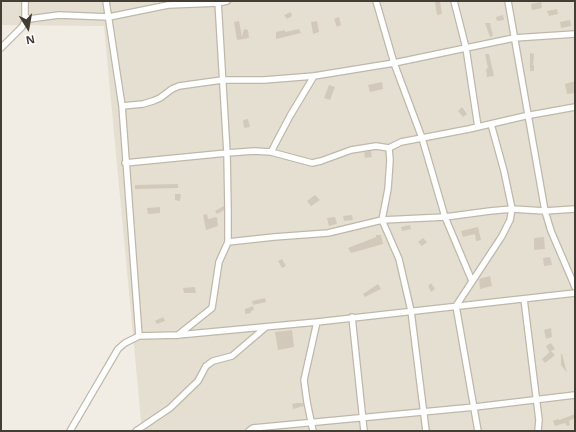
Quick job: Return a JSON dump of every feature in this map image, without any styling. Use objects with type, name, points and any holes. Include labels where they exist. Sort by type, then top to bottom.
[{"type":"street","points":[[1,48],[22,27],[27,18],[25,16],[26,1]]},
{"type":"street","points":[[106,1],[122,106],[125,163],[139,336]]},
{"type":"street","points":[[27,18],[30,19],[59,15],[109,17],[168,5],[228,1]]},
{"type":"street","points":[[376,1],[394,63],[422,138],[445,217],[472,281]]},
{"type":"street","points":[[454,1],[466,48],[478,127]]},
{"type":"street","points":[[508,1],[511,11],[514,38],[545,211],[551,231],[575,287]]},
{"type":"street","points":[[178,335],[212,308],[219,262],[228,242],[227,153],[218,2]]},
{"type":"street","points":[[122,106],[143,104],[153,101],[179,86],[222,80],[264,80],[314,76],[394,63],[514,38],[575,34]]},
{"type":"street","points":[[271,152],[314,76]]},
{"type":"street","points":[[125,163],[254,151],[271,152],[312,163],[351,150],[376,146],[389,148],[401,142],[478,127],[528,115],[575,107]]},
{"type":"street","points":[[478,431],[475,407],[456,306],[502,236],[510,220],[512,209],[504,171],[491,124]]},
{"type":"street","points":[[389,148],[390,160],[388,189],[382,220],[399,259],[411,311],[425,412],[426,431]]},
{"type":"street","points":[[228,242],[328,233],[382,220],[445,217],[512,209],[545,211],[575,209]]},
{"type":"street","points":[[70,431],[118,349],[125,343],[139,336],[178,335],[317,322],[575,293]]},
{"type":"street","points":[[524,299],[540,420],[538,431]]},
{"type":"street","points":[[352,318],[364,431]]},
{"type":"street","points":[[313,431],[310,423],[304,380],[317,322]]},
{"type":"street","points":[[136,431],[170,408],[198,381],[206,366],[214,361],[232,356],[266,327]]},
{"type":"street","points":[[249,431],[253,428],[475,407],[575,395]]},
{"type":"shaded area","points":[[1,1],[575,1],[575,431],[142,431],[104,26],[1,25]]},
{"type":"building","points":[[440,1],[442,14],[437,15],[435,2]]},
{"type":"building","points":[[541,2],[542,8],[532,10],[531,4]]},
{"type":"building","points":[[557,9],[558,14],[549,16],[547,11]]},
{"type":"building","points":[[291,12],[292,16],[287,19],[284,15]]},
{"type":"building","points":[[503,15],[504,20],[497,21],[496,17]]},
{"type":"building","points":[[339,17],[341,25],[337,27],[334,19]]},
{"type":"building","points":[[570,20],[571,26],[561,28],[560,22]]},
{"type":"building","points":[[239,21],[242,37],[244,29],[248,30],[249,38],[237,40],[234,22]]},
{"type":"building","points":[[317,21],[319,32],[313,34],[311,22]]},
{"type":"building","points":[[485,23],[490,23],[493,36],[490,37]]},
{"type":"building","points":[[299,29],[301,33],[276,39],[276,32]]},
{"type":"building","points":[[530,53],[534,54],[534,71],[530,71]]},
{"type":"building","points":[[485,54],[489,54],[494,76],[487,77],[486,69],[488,68]]},
{"type":"building","points":[[575,81],[575,93],[567,94],[565,84]]},
{"type":"building","points":[[382,82],[383,89],[370,92],[368,85]]},
{"type":"building","points":[[329,85],[335,87],[330,100],[324,98]]},
{"type":"building","points":[[462,107],[467,114],[463,117],[458,111]]},
{"type":"building","points":[[248,119],[250,127],[244,128],[243,120]]},
{"type":"building","points":[[371,151],[372,157],[365,158],[364,152]]},
{"type":"building","points":[[178,184],[178,188],[135,189],[135,185]]},
{"type":"building","points":[[175,194],[181,194],[180,201],[175,200]]},
{"type":"building","points":[[315,195],[320,200],[311,206],[307,201]]},
{"type":"building","points":[[224,206],[224,210],[217,214],[215,211]]},
{"type":"building","points":[[160,207],[160,213],[148,214],[147,208]]},
{"type":"building","points":[[207,214],[208,219],[217,217],[218,226],[206,230],[203,215]]},
{"type":"building","points":[[352,215],[353,220],[344,221],[343,216]]},
{"type":"building","points":[[335,217],[337,224],[329,226],[327,218]]},
{"type":"building","points":[[410,225],[411,229],[402,231],[401,227]]},
{"type":"building","points":[[478,227],[481,240],[476,241],[475,234],[463,237],[461,231]]},
{"type":"building","points":[[376,235],[381,235],[383,244],[351,253],[348,248],[376,237]]},
{"type":"building","points":[[544,237],[545,249],[534,250],[534,238]]},
{"type":"building","points":[[423,238],[427,242],[422,246],[418,242]]},
{"type":"building","points":[[550,257],[552,265],[544,266],[543,258]]},
{"type":"building","points":[[282,259],[286,266],[282,268],[278,261]]},
{"type":"building","points":[[490,276],[492,286],[480,289],[479,279]]},
{"type":"building","points":[[431,283],[435,289],[431,292],[428,286]]},
{"type":"building","points":[[378,284],[381,289],[365,297],[363,294]]},
{"type":"building","points":[[195,287],[196,293],[184,293],[183,288]]},
{"type":"building","points":[[265,298],[266,302],[253,305],[252,301]]},
{"type":"building","points":[[253,306],[254,310],[251,311],[251,313],[245,314],[245,309]]},
{"type":"building","points":[[163,317],[165,321],[157,324],[155,321]]},
{"type":"building","points":[[551,328],[552,337],[546,339],[544,330]]},
{"type":"building","points":[[292,330],[294,347],[278,350],[275,332]]},
{"type":"building","points":[[551,343],[555,349],[549,352],[546,346]]},
{"type":"building","points":[[551,351],[555,355],[545,363],[542,359]]},
{"type":"building","points":[[562,354],[567,373],[561,365]]},
{"type":"building","points":[[303,403],[304,406],[293,409],[292,404]]},
{"type":"building","points":[[575,414],[575,418],[569,421],[570,425],[567,426],[565,423],[555,426],[553,421]]}]
